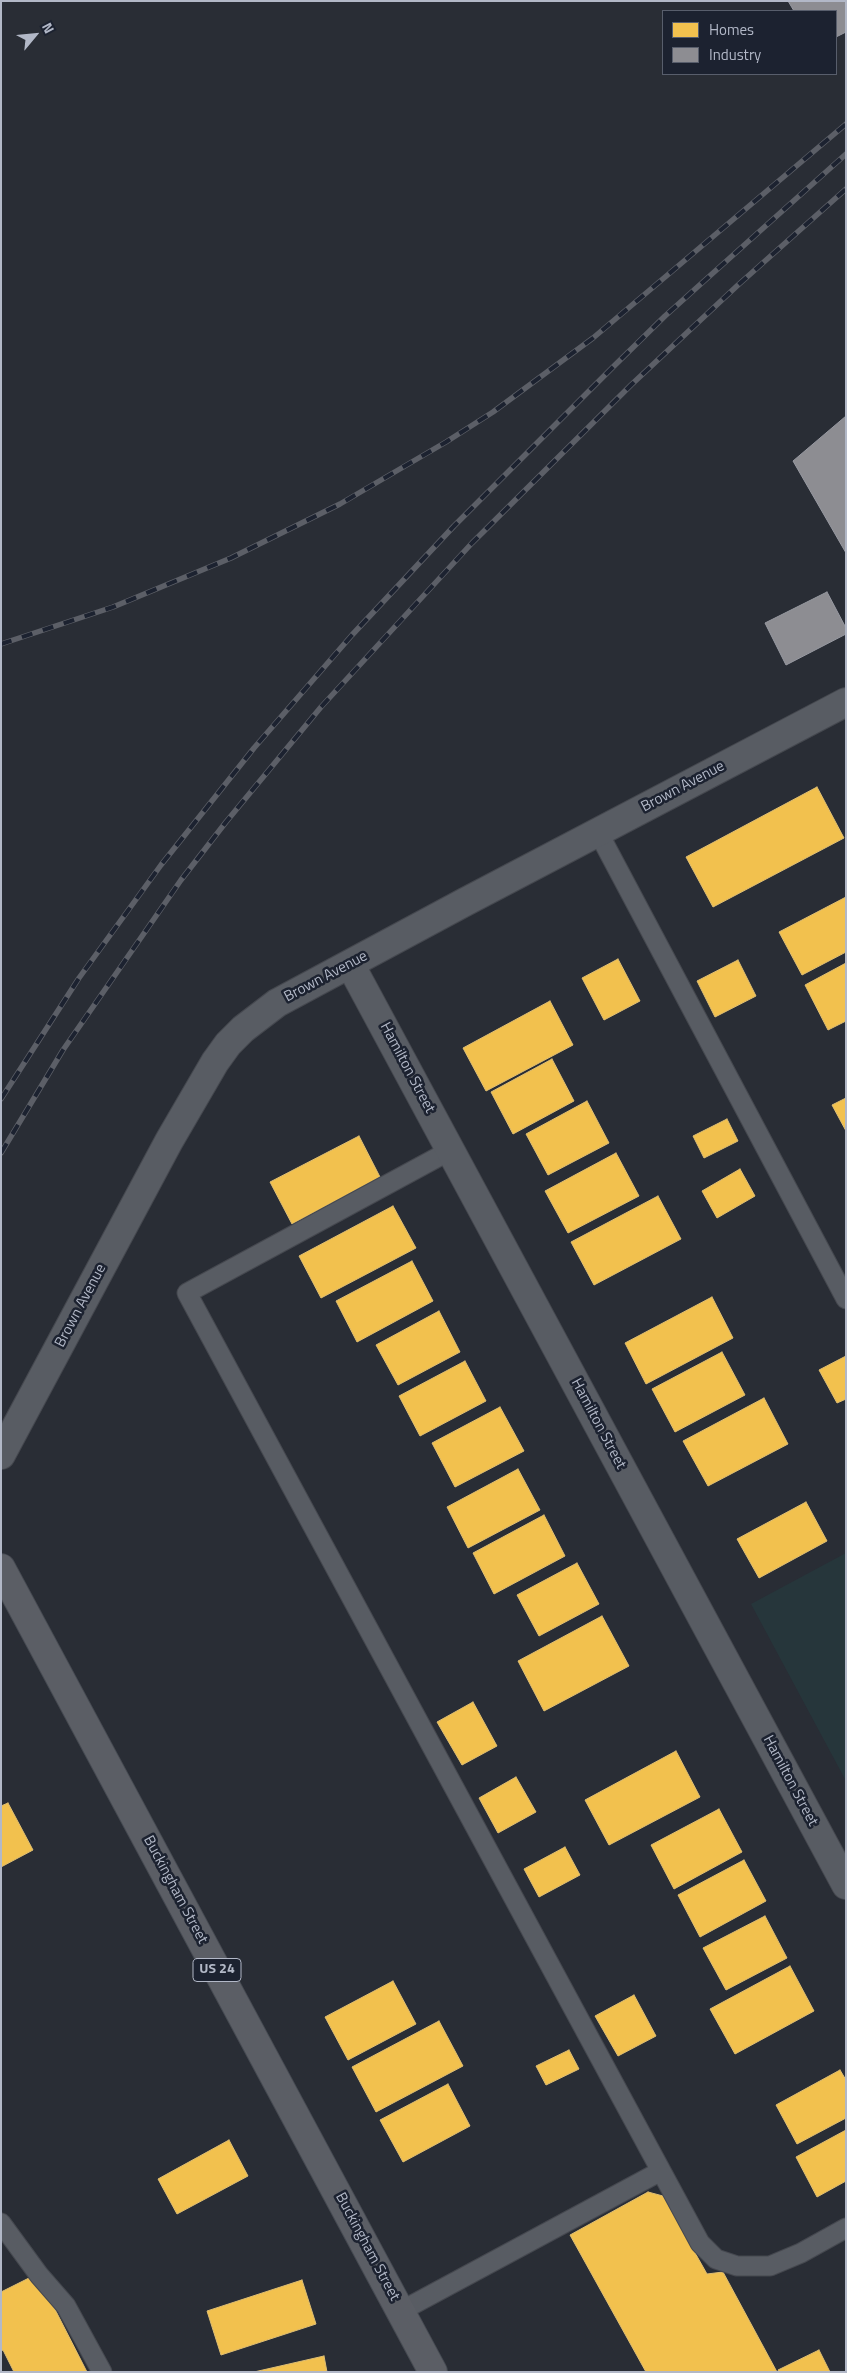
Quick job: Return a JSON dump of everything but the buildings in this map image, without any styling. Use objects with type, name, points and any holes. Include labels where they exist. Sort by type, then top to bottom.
[{"type":"main road","name":"Buckingham Street","points":[[1,1568],[433,2372]]},
{"type":"street","name":"Brown Avenue","points":[[1,1455],[200,1085],[228,1044],[243,1029],[277,1003],[598,832],[845,704]]},
{"type":"street","name":"Hamilton Street","points":[[350,964],[846,1885]]},
{"type":"lane","points":[[598,832],[846,1299]]},
{"type":"lane","points":[[451,1150],[187,1293],[700,2243],[716,2258],[737,2266],[770,2266],[801,2253],[846,2228]]},
{"type":"lane","points":[[401,2312],[662,2171]]},
{"type":"lane","points":[[1,2224],[39,2275],[66,2306],[102,2372]]},
{"type":"shaded area","points":[[846,1553],[846,1781],[751,1604]]},
{"type":"railway","points":[[1,644],[113,607],[231,558],[340,504],[446,442],[493,412],[593,338],[846,124]]},
{"type":"railway","points":[[1,1099],[79,978],[161,865],[254,748],[352,635],[454,526],[665,316],[846,154]]},
{"type":"railway","points":[[1,1153],[63,1050],[181,880],[226,822],[321,707],[472,543],[631,385],[738,285],[846,189]]}]
